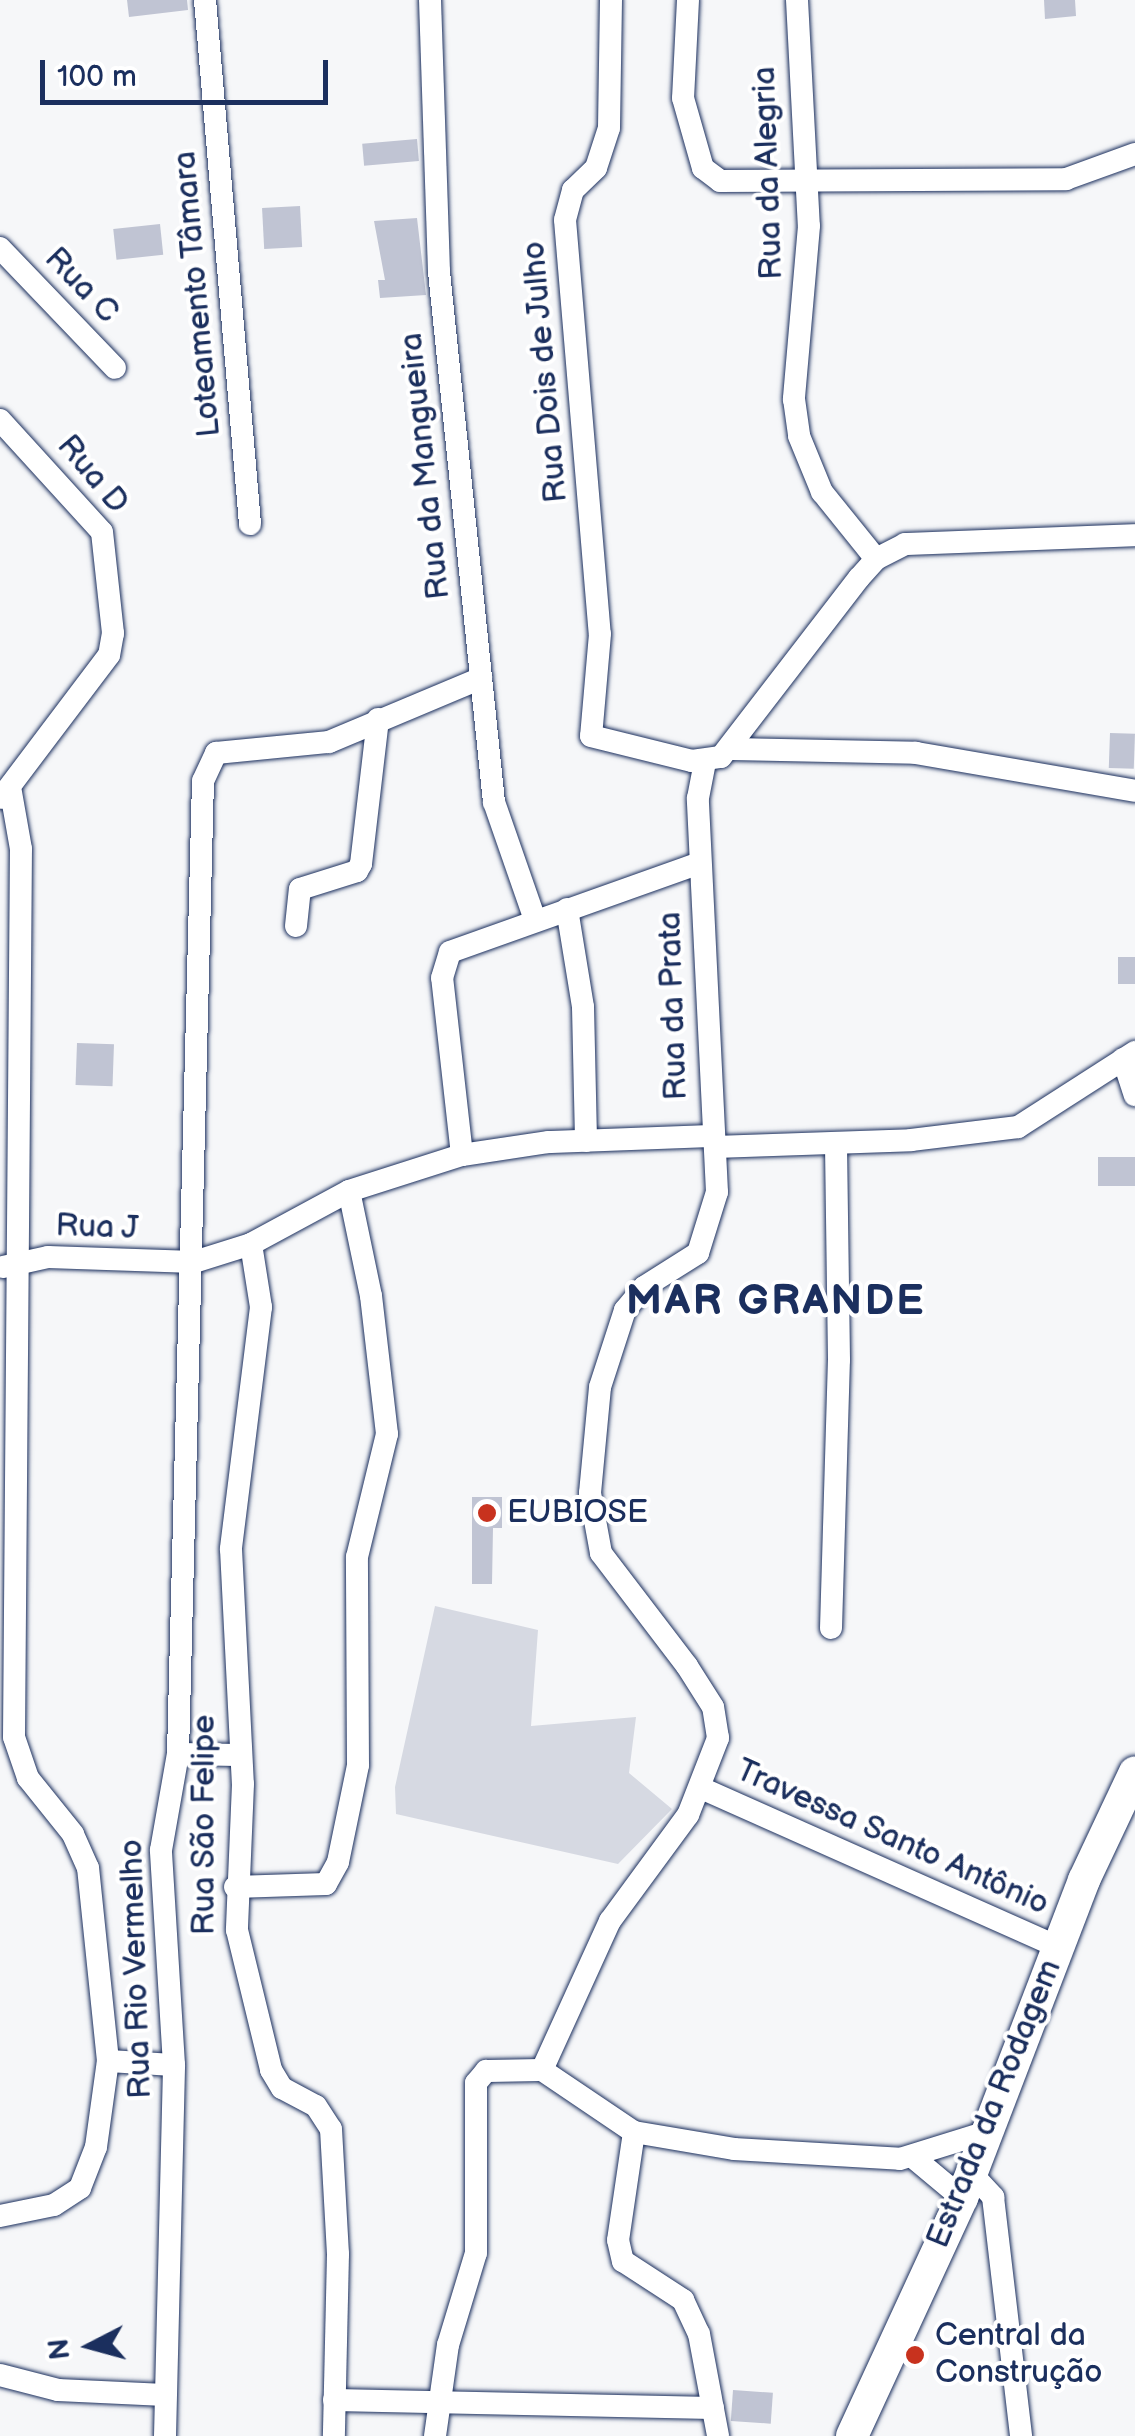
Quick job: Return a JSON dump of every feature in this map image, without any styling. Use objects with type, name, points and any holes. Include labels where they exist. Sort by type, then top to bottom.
[{"type":"main road","name":"Estrada da Rodagem","points":[[852,2436],[966,2186],[1058,1947],[1135,1772]]},
{"type":"street","name":"Loteamento Tâmara","points":[[205,0],[250,524]]},
{"type":"street","name":"Rua da Mangueira","points":[[430,0],[439,272],[496,820],[534,917]]},
{"type":"street","name":"Rua Dois de Julho","points":[[611,0],[609,128],[596,168],[573,190],[566,220],[600,634],[590,736],[705,762]]},
{"type":"street","points":[[688,0],[680,76],[694,143],[704,168],[720,181],[1066,179],[1135,154]]},
{"type":"street","name":"Rua da Alegria","points":[[797,0],[809,274],[794,400],[799,436],[822,492],[876,559]]},
{"type":"street","name":"Rua C","points":[[0,248],[115,368]]},
{"type":"street","name":"Rua D","points":[[0,420],[102,532],[112,634],[109,655],[4,791]]},
{"type":"street","points":[[732,750],[876,559],[924,540],[1135,536]]},
{"type":"street","points":[[296,926],[300,889],[361,864],[378,719],[481,678]]},
{"type":"street","name":"Rua Rio Vermelho","points":[[165,2436],[174,2065],[160,1889],[178,1754],[181,1498],[194,1262],[204,781],[216,753],[308,748],[378,719]]},
{"type":"street","points":[[705,762],[732,750],[967,758],[1135,791]]},
{"type":"street","name":"Rua da Prata","points":[[542,2070],[610,1921],[701,1788],[718,1738],[713,1707],[601,1554],[590,1493],[600,1387],[612,1340],[635,1296],[698,1253],[717,1192],[698,798],[705,762]]},
{"type":"street","points":[[0,2216],[54,2205],[80,2188],[96,2147],[108,2061],[88,1868],[73,1834],[28,1778],[7,1732],[10,900],[4,791]]},
{"type":"street","points":[[462,1155],[443,962],[462,946],[534,917],[700,862]]},
{"type":"street","points":[[567,908],[584,1008],[586,1140]]},
{"type":"street","points":[[1129,1056],[1135,1095]]},
{"type":"street","name":"Rua J","points":[[8,1267],[48,1256],[194,1262],[251,1244],[349,1191],[462,1155],[586,1140],[836,1144],[1018,1127],[1129,1056]]},
{"type":"street","points":[[831,1628],[839,1360],[836,1144]]},
{"type":"street","points":[[236,1888],[326,1884],[338,1862],[358,1765],[357,1557],[388,1434],[371,1296],[349,1191]]},
{"type":"street","name":"Rua São Felipe","points":[[251,1244],[261,1307],[231,1549],[240,1755],[236,1888],[240,1961],[271,2070],[282,2088],[316,2106],[331,2129],[338,2254],[334,2436]]},
{"type":"street","points":[[178,1754],[240,1755]]},
{"type":"street","name":"Travessa Santo Antônio","points":[[701,1788],[1058,1947]]},
{"type":"street","points":[[108,2061],[174,2065]]},
{"type":"street","points":[[435,2436],[438,2405],[476,2253],[476,2083],[486,2071],[542,2070],[634,2132],[814,2157],[914,2158],[987,2132]]},
{"type":"street","points":[[634,2132],[618,2240],[623,2260],[683,2300],[699,2334],[718,2436]]},
{"type":"street","points":[[914,2158],[993,2197],[1021,2436]]},
{"type":"street","points":[[0,2375],[58,2390],[165,2396]]},
{"type":"street","points":[[334,2400],[714,2408]]},
{"type":"shaded area","points":[[435,1606],[538,1630],[531,1726],[636,1717],[629,1773],[672,1809],[618,1864],[396,1814],[395,1787]]},
{"type":"building","points":[[127,0],[187,0],[188,10],[129,17]]},
{"type":"building","points":[[1044,0],[1075,0],[1076,16],[1045,19]]},
{"type":"building","points":[[417,139],[419,161],[364,166],[362,144]]},
{"type":"building","points":[[300,206],[302,247],[264,249],[262,208]]},
{"type":"building","points":[[417,218],[426,295],[380,298],[378,280],[385,280],[374,221]]},
{"type":"building","points":[[160,224],[163,255],[116,260],[113,229]]},
{"type":"building","points":[[1110,733],[1135,734],[1134,769],[1109,768]]},
{"type":"building","points":[[1118,957],[1135,957],[1135,984],[1118,984]]},
{"type":"building","points":[[77,1043],[114,1044],[113,1086],[76,1085]]},
{"type":"building","points":[[1098,1157],[1135,1157],[1135,1186],[1098,1186]]},
{"type":"building","points":[[472,1497],[502,1497],[502,1528],[493,1528],[492,1584],[472,1584]]},
{"type":"building","points":[[733,2390],[773,2393],[771,2424],[731,2421]]},
{"type":"place","name":"EUBIOSE","points":[[487,1513]]},
{"type":"place","name":"Central da Construção","points":[[915,2355]]},
{"type":"district","name":"MAR GRANDE","points":[[776,1302]]}]
